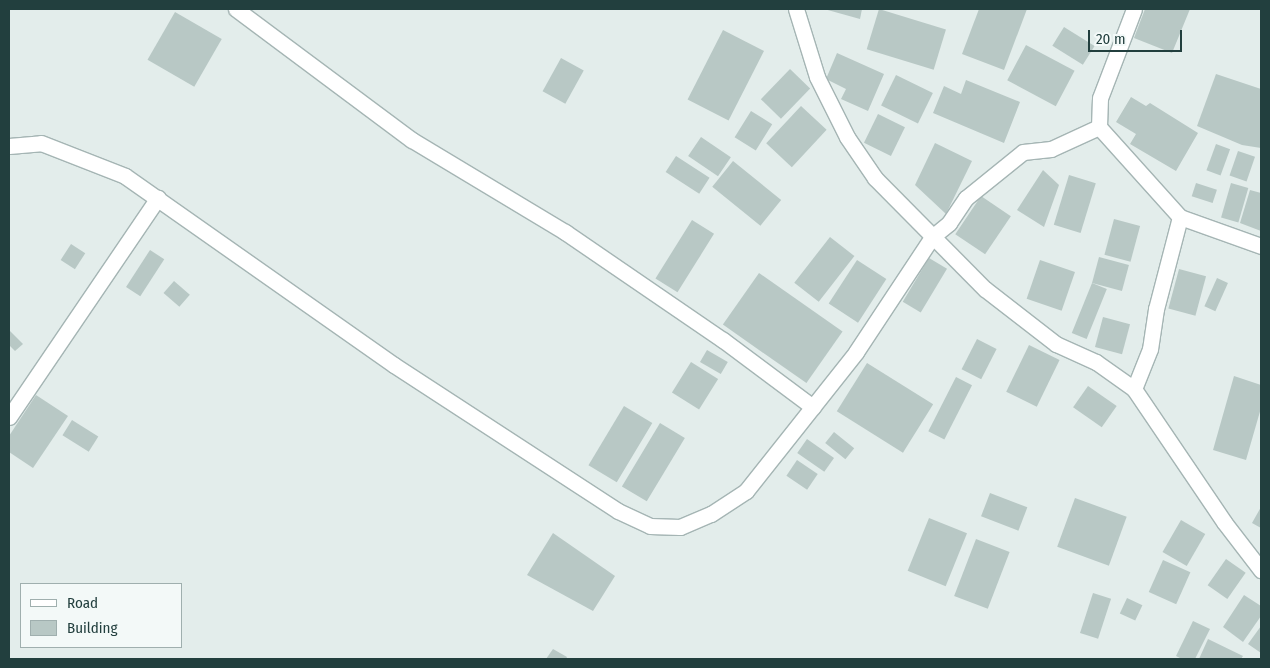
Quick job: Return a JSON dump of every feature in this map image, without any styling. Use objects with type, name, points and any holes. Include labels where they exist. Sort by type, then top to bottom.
[{"type":"street","points":[[236,9],[412,140],[565,232],[723,340],[813,407]]},
{"type":"street","points":[[796,9],[817,78],[847,137],[875,178],[985,289],[1056,344],[1096,362],[1134,389],[1224,522],[1261,570]]},
{"type":"street","points":[[1134,9],[1100,98],[1099,127],[1180,217],[1261,246]]},
{"type":"street","points":[[9,146],[42,143],[125,176],[394,365],[618,511],[650,526],[680,527],[711,514],[746,491],[856,352],[932,237],[949,224],[966,198],[1023,152],[1051,149],[1099,127]]},
{"type":"street","points":[[9,417],[158,198]]},
{"type":"street","points":[[1134,389],[1150,349],[1156,309],[1180,217]]},
{"type":"building","points":[[824,9],[862,9],[860,19]]},
{"type":"building","points":[[879,9],[946,29],[934,70],[867,49]]},
{"type":"building","points":[[979,9],[1027,9],[1004,70],[962,54]]},
{"type":"building","points":[[1145,9],[1190,9],[1172,53],[1134,38]]},
{"type":"building","points":[[175,12],[222,39],[194,87],[148,60]]},
{"type":"building","points":[[1064,27],[1095,46],[1083,65],[1052,46]]},
{"type":"building","points":[[723,30],[764,51],[729,120],[688,99]]},
{"type":"building","points":[[1026,45],[1075,71],[1056,106],[1007,80]]},
{"type":"building","points":[[837,53],[884,74],[868,111],[841,99],[846,89],[826,79]]},
{"type":"building","points":[[561,58],[584,71],[565,104],[543,91]]},
{"type":"building","points":[[790,69],[810,88],[781,119],[761,99]]},
{"type":"building","points":[[1216,74],[1261,89],[1261,148],[1242,145],[1197,126]]},
{"type":"building","points":[[896,75],[933,93],[918,124],[881,106]]},
{"type":"building","points":[[966,80],[1020,102],[1004,143],[933,113],[944,86],[961,94]]},
{"type":"building","points":[[1131,97],[1146,106],[1150,103],[1198,133],[1176,171],[1130,144],[1136,134],[1116,122]]},
{"type":"building","points":[[801,106],[827,130],[792,167],[766,143]]},
{"type":"building","points":[[751,111],[772,124],[756,151],[735,137]]},
{"type":"building","points":[[878,114],[905,127],[891,156],[864,143]]},
{"type":"building","points":[[701,137],[731,157],[718,176],[688,156]]},
{"type":"building","points":[[935,143],[972,161],[946,214],[915,185]]},
{"type":"building","points":[[1216,144],[1230,149],[1221,175],[1206,170]]},
{"type":"building","points":[[1238,151],[1255,157],[1247,181],[1230,176]]},
{"type":"building","points":[[676,156],[710,178],[699,194],[666,172]]},
{"type":"building","points":[[733,161],[781,200],[760,226],[712,187]]},
{"type":"building","points":[[1043,170],[1059,185],[1044,227],[1017,210]]},
{"type":"building","points":[[1069,175],[1096,183],[1081,233],[1054,225]]},
{"type":"building","points":[[1196,183],[1217,190],[1213,203],[1192,196]]},
{"type":"building","points":[[1231,183],[1248,188],[1238,223],[1221,218]]},
{"type":"building","points":[[1250,190],[1261,193],[1261,231],[1240,223]]},
{"type":"building","points":[[981,196],[1011,216],[985,254],[955,234]]},
{"type":"building","points":[[1114,219],[1140,226],[1131,262],[1104,255]]},
{"type":"building","points":[[692,220],[714,234],[677,292],[655,279]]},
{"type":"building","points":[[830,237],[854,256],[819,302],[794,283]]},
{"type":"building","points":[[71,244],[85,253],[75,269],[61,260]]},
{"type":"building","points":[[150,250],[164,259],[140,296],[126,287]]},
{"type":"building","points":[[1099,257],[1129,265],[1122,291],[1092,283]]},
{"type":"building","points":[[929,258],[947,269],[921,313],[903,302]]},
{"type":"building","points":[[857,260],[886,279],[858,323],[829,304]]},
{"type":"building","points":[[1040,260],[1075,272],[1062,311],[1027,299]]},
{"type":"building","points":[[1179,269],[1206,276],[1195,316],[1168,309]]},
{"type":"building","points":[[759,273],[843,332],[806,383],[723,325]]},
{"type":"building","points":[[1217,278],[1228,283],[1215,311],[1204,306]]},
{"type":"building","points":[[174,281],[190,295],[179,307],[164,293]]},
{"type":"building","points":[[1092,283],[1107,289],[1087,339],[1072,333]]},
{"type":"building","points":[[1103,317],[1130,324],[1122,354],[1095,347]]},
{"type":"building","points":[[9,330],[23,344],[15,351],[9,345]]},
{"type":"building","points":[[977,339],[997,349],[981,379],[962,369]]},
{"type":"building","points":[[1029,345],[1060,360],[1037,407],[1006,392]]},
{"type":"building","points":[[707,350],[728,362],[721,374],[700,362]]},
{"type":"building","points":[[691,362],[718,379],[699,409],[672,393]]},
{"type":"building","points":[[867,363],[933,404],[903,453],[837,411]]},
{"type":"building","points":[[1234,376],[1261,385],[1261,408],[1246,460],[1213,450]]},
{"type":"building","points":[[956,377],[972,385],[944,440],[928,431]]},
{"type":"building","points":[[1088,386],[1117,406],[1102,427],[1073,407]]},
{"type":"building","points":[[36,395],[68,416],[33,468],[9,452],[9,436]]},
{"type":"building","points":[[624,406],[652,423],[617,482],[588,465]]},
{"type":"building","points":[[72,420],[98,436],[89,452],[62,435]]},
{"type":"building","points":[[660,423],[685,438],[647,501],[622,486]]},
{"type":"building","points":[[834,432],[854,448],[845,459],[825,443]]},
{"type":"building","points":[[807,439],[834,458],[824,472],[797,453]]},
{"type":"building","points":[[797,460],[818,474],[807,490],[786,476]]},
{"type":"building","points":[[990,493],[1027,507],[1018,531],[981,516]]},
{"type":"building","points":[[1075,498],[1127,517],[1109,566],[1057,547]]},
{"type":"building","points":[[1261,507],[1261,528],[1252,523]]},
{"type":"building","points":[[929,518],[967,533],[946,586],[908,571]]},
{"type":"building","points":[[1181,520],[1205,534],[1187,566],[1162,552]]},
{"type":"building","points":[[553,533],[615,576],[593,611],[527,575]]},
{"type":"building","points":[[976,539],[1010,552],[988,609],[954,596]]},
{"type":"building","points":[[1226,559],[1246,573],[1227,599],[1208,585]]},
{"type":"building","points":[[1163,560],[1190,572],[1176,604],[1149,592]]},
{"type":"building","points":[[1093,593],[1111,599],[1098,639],[1080,633]]},
{"type":"building","points":[[1244,595],[1261,606],[1261,616],[1243,642],[1223,627]]},
{"type":"building","points":[[1127,598],[1142,605],[1135,621],[1120,613]]},
{"type":"building","points":[[1193,621],[1210,629],[1195,659],[1182,659],[1176,656]]},
{"type":"building","points":[[1261,626],[1261,653],[1248,644]]},
{"type":"building","points":[[1208,639],[1243,656],[1241,659],[1199,659]]},
{"type":"building","points":[[553,649],[567,657],[566,659],[546,659]]}]
